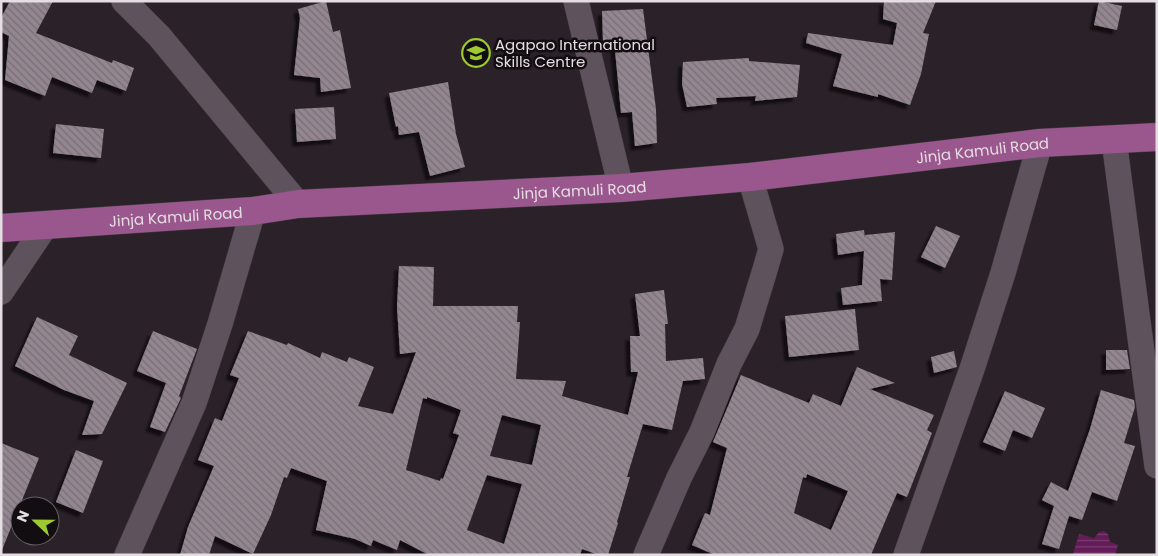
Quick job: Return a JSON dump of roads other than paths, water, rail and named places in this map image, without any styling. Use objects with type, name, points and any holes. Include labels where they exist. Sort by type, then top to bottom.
[{"type":"main road","name":"Jinja Kamuli Road","points":[[1,228],[253,211],[298,204],[621,188],[750,177],[1040,143],[1157,137]]},
{"type":"street","points":[[124,1],[159,36],[298,204]]},
{"type":"street","points":[[576,1],[621,188]]},
{"type":"street","points":[[1114,140],[1157,466]]},
{"type":"street","points":[[906,555],[972,369],[1003,273],[1040,143]]},
{"type":"street","points":[[646,555],[679,478],[702,432],[729,364],[747,329],[771,248],[750,177]]},
{"type":"street","points":[[128,555],[194,403],[220,324],[253,211]]},
{"type":"street","points":[[1,292],[46,225]]},
{"type":"place","name":"Agapao International Skills Centre","points":[[476,53]]}]
